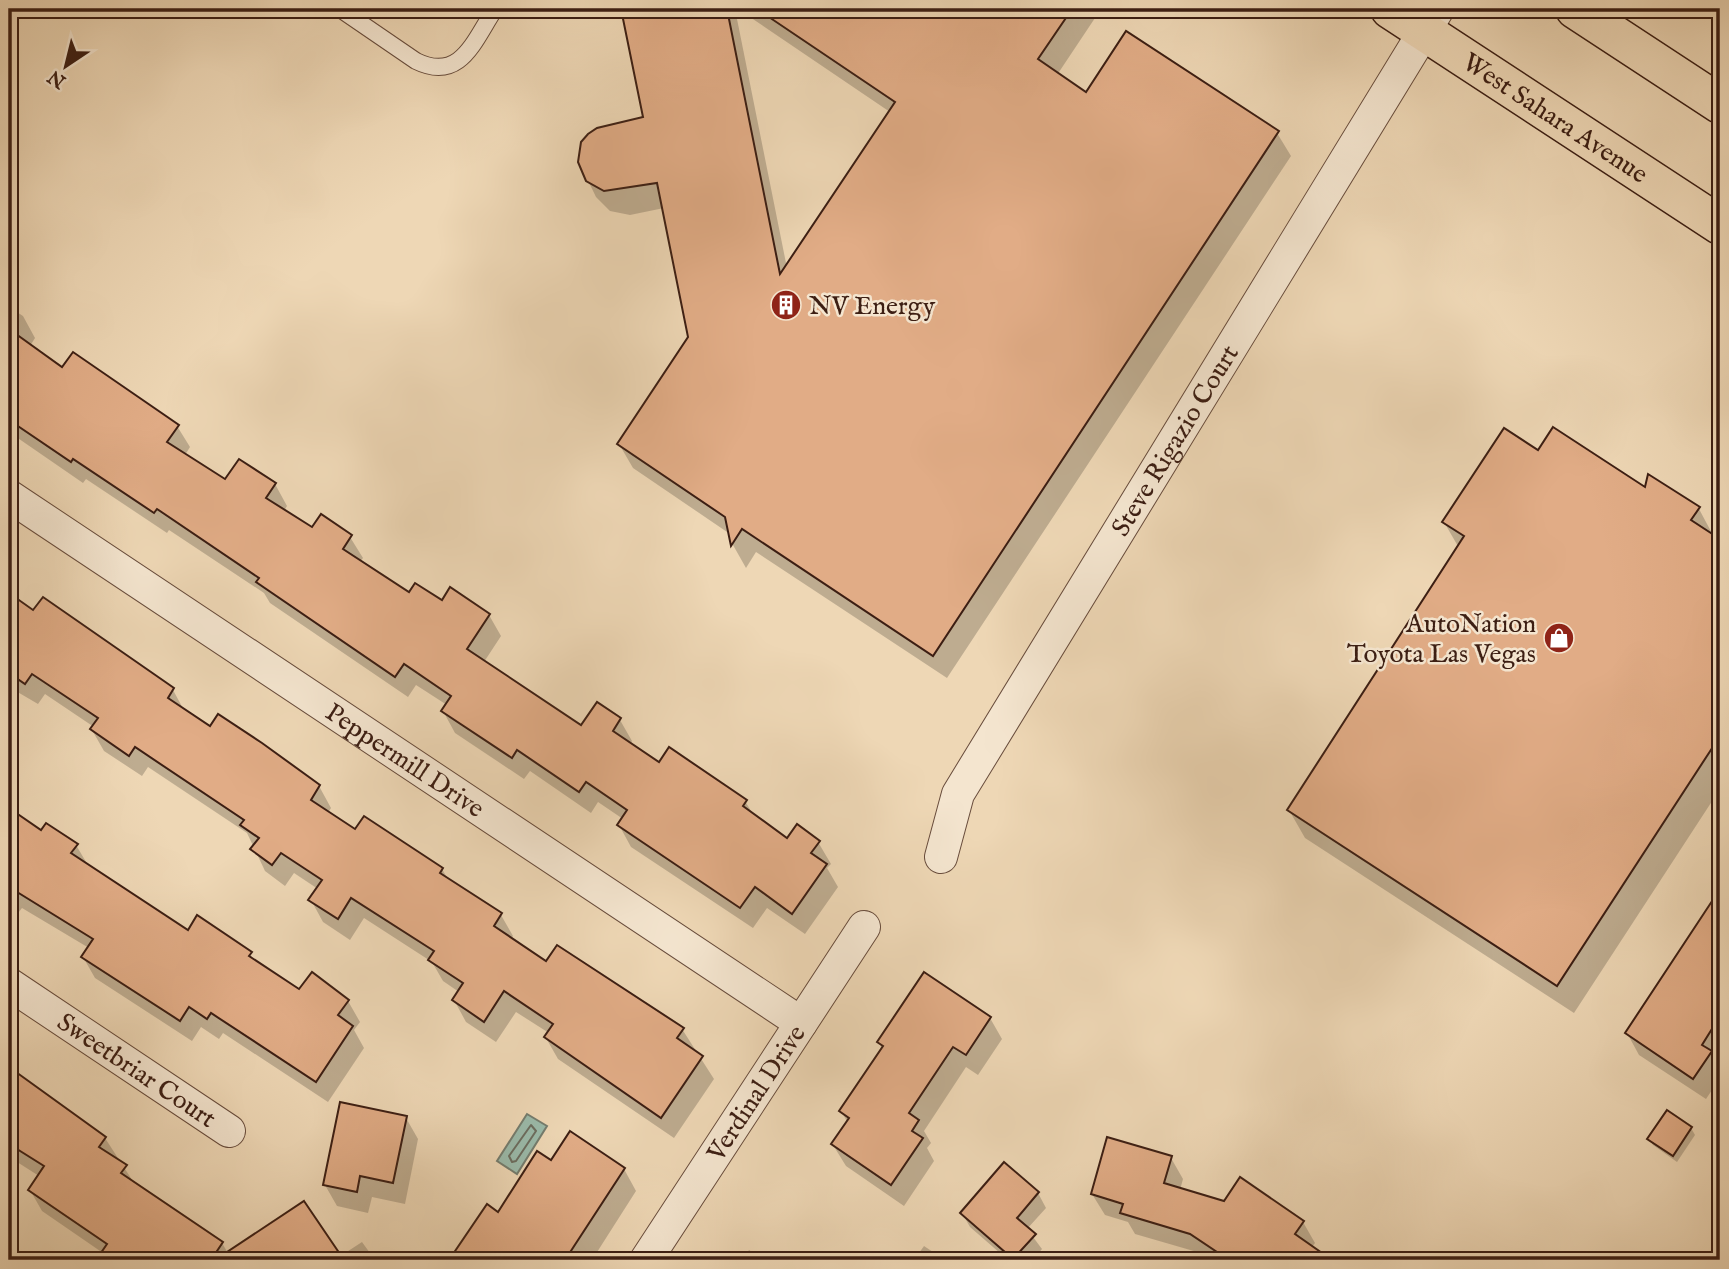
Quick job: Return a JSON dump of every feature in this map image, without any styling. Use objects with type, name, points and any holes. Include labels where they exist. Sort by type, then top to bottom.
[{"type":"main road","name":"West Sahara Avenue","points":[[1390,9],[1431,20],[1720,225]]},
{"type":"main road","points":[[1575,9],[1720,104]]},
{"type":"street","name":"Steve Rigazio Court","points":[[941,857],[958,794],[1431,20]]},
{"type":"street","name":"Peppermill Drive","points":[[9,496],[801,1023]]},
{"type":"street","name":"Verdinal Drive","points":[[646,1260],[864,927]]},
{"type":"street","name":"Sweetbriar Court","points":[[9,984],[229,1131]]},
{"type":"lane","points":[[340,9],[416,61],[429,67],[445,69],[457,64],[495,9]]},
{"type":"water","points":[[527,1114],[547,1126],[517,1174],[497,1161]]},
{"type":"building","points":[[621,9],[727,9],[780,274],[895,102],[757,9],[1072,9],[1038,59],[1086,92],[1126,31],[1279,131],[933,656],[742,529],[731,546],[725,517],[617,444],[688,337],[657,183],[604,191],[586,181],[578,162],[581,142],[588,134],[597,128],[643,117]]},
{"type":"building","points":[[9,329],[62,367],[73,352],[179,425],[167,442],[225,479],[239,459],[276,483],[266,498],[312,527],[321,514],[352,535],[343,549],[409,592],[415,583],[442,600],[450,587],[490,614],[467,649],[581,725],[597,702],[621,718],[613,731],[659,762],[669,747],[747,800],[743,806],[787,838],[797,824],[820,841],[811,853],[827,864],[792,914],[755,887],[740,908],[617,825],[627,810],[586,782],[579,792],[517,750],[512,758],[441,711],[451,696],[404,664],[395,677],[256,582],[259,578],[157,509],[154,513],[9,420]]},
{"type":"building","name":"AutoNation Toyota Las Vegas","points":[[1553,427],[1645,487],[1648,474],[1700,507],[1691,520],[1720,539],[1720,736],[1557,986],[1287,810],[1464,536],[1442,522],[1504,428],[1538,450]]},
{"type":"building","points":[[9,593],[33,610],[43,597],[174,688],[168,698],[210,726],[218,714],[262,743],[320,785],[311,800],[355,829],[364,816],[443,868],[440,873],[502,913],[494,926],[546,961],[557,945],[684,1028],[677,1038],[703,1056],[661,1118],[544,1037],[553,1024],[504,991],[484,1022],[452,1000],[463,983],[428,960],[434,951],[351,898],[338,919],[308,900],[322,880],[281,853],[272,865],[250,849],[259,838],[240,825],[244,820],[135,747],[129,756],[90,729],[98,718],[32,674],[25,684],[9,673]]},
{"type":"building","points":[[9,808],[41,830],[46,823],[78,844],[71,853],[188,930],[197,915],[252,952],[249,956],[299,989],[312,972],[349,1000],[338,1015],[353,1026],[316,1082],[211,1013],[207,1019],[189,1007],[180,1021],[81,957],[93,939],[9,887]]},
{"type":"building","points":[[1720,889],[1720,1016],[1702,1045],[1712,1051],[1693,1079],[1625,1033]]},
{"type":"building","points":[[924,972],[991,1017],[966,1055],[953,1047],[909,1113],[919,1120],[912,1131],[923,1138],[891,1185],[831,1144],[849,1118],[839,1111],[883,1046],[877,1042]]},
{"type":"building","points":[[9,1067],[106,1137],[99,1147],[127,1165],[121,1173],[223,1242],[211,1260],[96,1260],[107,1244],[28,1190],[44,1166],[9,1144]]},
{"type":"building","points":[[340,1102],[407,1116],[393,1183],[360,1176],[357,1192],[323,1185]]},
{"type":"building","points":[[1667,1110],[1692,1127],[1673,1156],[1647,1139]]},
{"type":"building","points":[[570,1131],[625,1168],[565,1260],[449,1260],[487,1204],[498,1212],[537,1151],[551,1160]]},
{"type":"building","points":[[1107,1137],[1172,1156],[1164,1183],[1224,1201],[1240,1177],[1304,1221],[1295,1234],[1332,1260],[1229,1260],[1190,1234],[1120,1213],[1123,1204],[1091,1194]]},
{"type":"building","points":[[1004,1162],[1039,1192],[1017,1218],[1036,1234],[1013,1259],[960,1213]]},
{"type":"building","points":[[304,1201],[344,1260],[215,1260]]},
{"type":"place","name":"NV Energy","points":[[786,305]]},
{"type":"place","name":"AutoNation Toyota Las Vegas","points":[[1559,638]]}]
